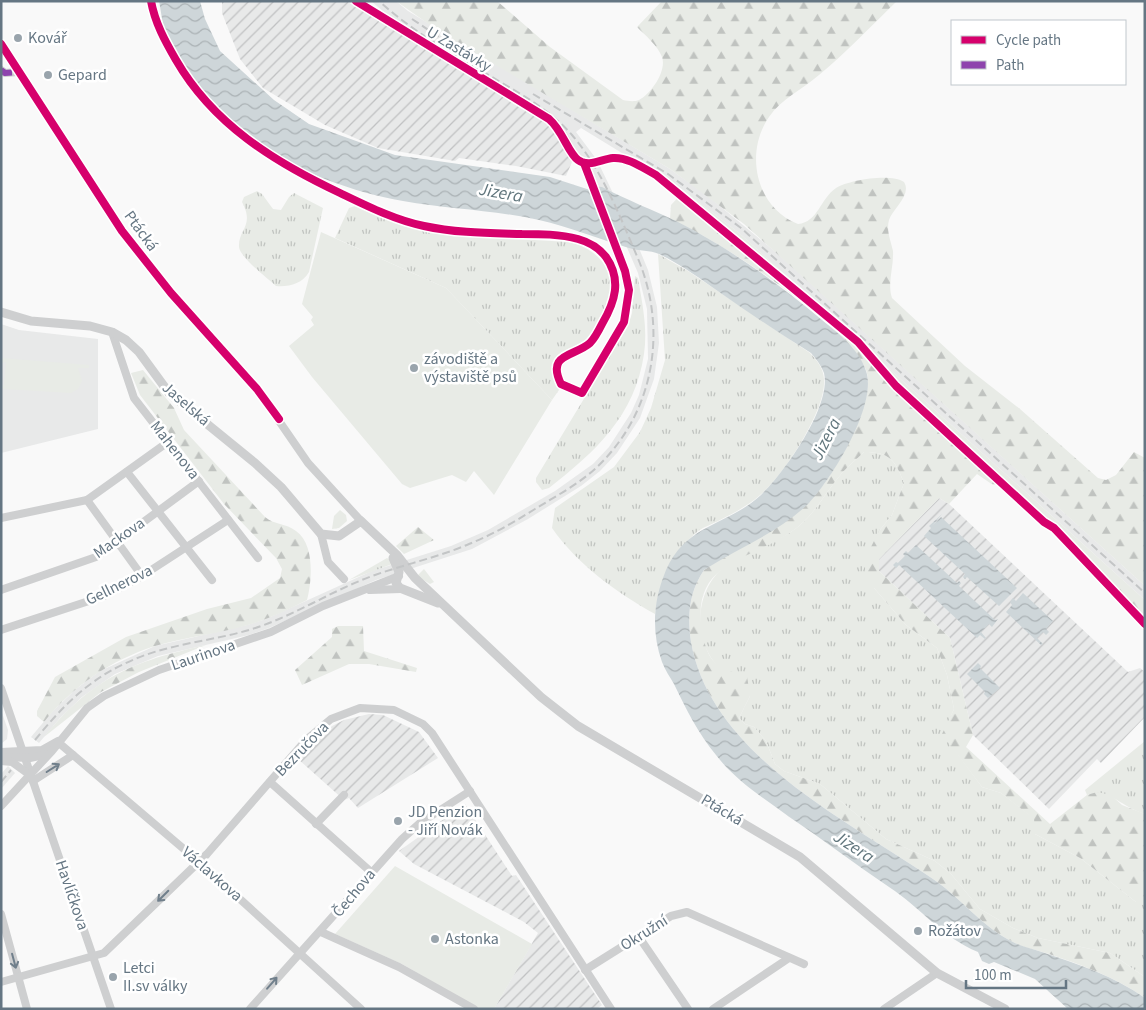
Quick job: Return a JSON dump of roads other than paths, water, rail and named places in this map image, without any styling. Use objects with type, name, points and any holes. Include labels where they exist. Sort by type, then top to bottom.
[{"type":"street","name":"U Zastávky","points":[[356,1],[549,119],[562,133],[576,159],[584,163],[592,163]]},
{"type":"street","name":"Ptácká","points":[[1,44],[96,192],[156,275],[217,347],[258,389],[308,463],[386,547],[397,555],[415,578],[526,684],[560,713],[800,857],[937,973],[1005,1009]]},
{"type":"street","points":[[1,70],[5,73],[18,72]]},
{"type":"street","name":"Jaselská","points":[[1,312],[31,321],[90,326],[112,332],[133,345],[168,393],[229,440],[280,487],[321,534],[328,562],[344,579]]},
{"type":"street","name":"Mahenova","points":[[112,332],[134,398],[258,558]]},
{"type":"street","points":[[1,518],[87,500],[168,442]]},
{"type":"street","points":[[128,472],[212,580]]},
{"type":"street","name":"Mackova","points":[[2,589],[96,557],[199,481]]},
{"type":"street","points":[[87,500],[142,576]]},
{"type":"street","name":"Gellnerova","points":[[1,630],[104,596],[142,576],[228,520]]},
{"type":"street","points":[[321,534],[328,537],[339,536],[361,521]]},
{"type":"street","name":"Ptácká","points":[[386,547],[398,567],[399,576]]},
{"type":"street","points":[[405,574],[415,578],[416,586],[405,590],[396,583],[399,576],[405,574]]},
{"type":"street","name":"Laurinova","points":[[32,778],[87,708],[104,696],[129,683],[194,656],[271,632],[323,606],[399,576]]},
{"type":"street","name":"Ptácká","points":[[405,590],[444,605]]},
{"type":"street","name":"Laurinova","points":[[363,591],[405,590]]},
{"type":"street","points":[[1,688],[18,735],[26,746],[35,751]]},
{"type":"street","name":"Bezručova","points":[[1,982],[92,955],[100,955],[109,949],[198,861],[306,740],[324,723],[344,712],[360,708],[378,708],[394,710],[423,724],[440,744],[611,1009]]},
{"type":"street","points":[[1,751],[15,742],[18,735]]},
{"type":"street","name":"Havlíčkova","points":[[18,735],[111,1009]]},
{"type":"street","points":[[4,758],[46,748],[65,735]]},
{"type":"street","name":"Václavkova","points":[[59,743],[198,861],[361,1009]]},
{"type":"street","points":[[1,751],[41,757],[52,751]]},
{"type":"street","points":[[1,806],[32,778],[74,755]]},
{"type":"street","points":[[4,758],[32,778]]},
{"type":"street","points":[[270,782],[371,872]]},
{"type":"street","name":"Čechova","points":[[250,1009],[299,953],[321,932],[371,872],[420,823],[470,791]]},
{"type":"street","points":[[316,824],[344,795]]},
{"type":"street","name":"Okružní","points":[[585,970],[672,916],[687,912],[804,964]]},
{"type":"street","points":[[1,914],[27,1009]]},
{"type":"street","points":[[321,932],[399,967],[474,1009]]},
{"type":"street","points":[[639,937],[688,1009]]},
{"type":"street","points":[[713,1009],[789,958]]},
{"type":"street","points":[[884,1009],[937,973]]},
{"type":"water","name":"Jizera","points":[[159,1],[200,1],[205,19],[220,51],[274,100],[309,124],[395,155],[550,177],[593,191],[593,186],[602,187],[678,222],[734,255],[788,293],[848,342],[863,363],[868,385],[865,402],[851,440],[829,477],[819,492],[798,513],[772,531],[704,570],[695,587],[690,604],[690,632],[691,642],[704,682],[725,718],[754,751],[787,781],[824,808],[933,879],[1002,936],[1017,944],[1084,967],[1121,983],[1145,998],[1145,1009],[1068,1009],[1035,979],[994,962],[989,964],[982,961],[978,952],[954,939],[901,895],[749,788],[723,764],[698,729],[665,668],[659,651],[655,620],[657,599],[671,560],[681,546],[693,536],[747,506],[761,495],[771,485],[793,455],[814,420],[825,387],[824,373],[811,353],[684,268],[656,253],[629,248],[539,220],[420,204],[367,193],[295,166],[261,147],[230,124],[202,97],[181,67],[165,32]]},
{"type":"water","points":[[942,514],[933,525],[941,517],[1017,588],[999,606],[967,577],[965,579],[963,577],[965,574],[924,536],[931,528],[929,526]]},
{"type":"water","points":[[916,545],[957,583],[959,581],[961,583],[959,586],[995,620],[998,619],[992,627],[989,624],[981,632],[985,639],[980,635],[977,638],[899,565],[896,568],[893,565],[905,556],[903,554],[906,551],[908,553]]},
{"type":"water","points":[[1023,593],[1053,621],[1046,629],[1049,632],[1046,635],[1043,632],[1037,638],[1043,644],[1041,645],[1006,612],[1012,605],[1010,602],[1013,598],[1016,601]]},
{"type":"water","points":[[978,663],[981,666],[980,668],[1000,688],[988,698],[984,694],[985,692],[967,674]]},
{"type":"railway","points":[[35,740],[54,717],[86,687],[111,671],[139,657],[265,625],[359,581],[458,549],[503,528],[583,479],[597,467],[616,446],[631,423],[643,398],[650,371],[653,344],[653,316],[648,288],[639,261],[618,212],[593,164],[572,135],[545,110],[434,42],[406,23],[379,1]]},
{"type":"railway","points":[[412,19],[445,41]]},
{"type":"railway","points":[[533,94],[668,174],[741,228],[1145,593]]},
{"type":"railway","points":[[1,782],[11,770]]},
{"type":"place","name":"Kovář","points":[[18,38]]},
{"type":"place","name":"Gepard","points":[[48,75]]},
{"type":"place","name":"závodiště a výstaviště psů","points":[[414,368]]},
{"type":"place","name":"JD Penzion - Jiří Novák","points":[[398,821]]},
{"type":"place","name":"Rožátov","points":[[918,931]]},
{"type":"place","name":"Astonka","points":[[435,939]]},
{"type":"place","name":"Letci II.sv války","points":[[113,977]]}]
